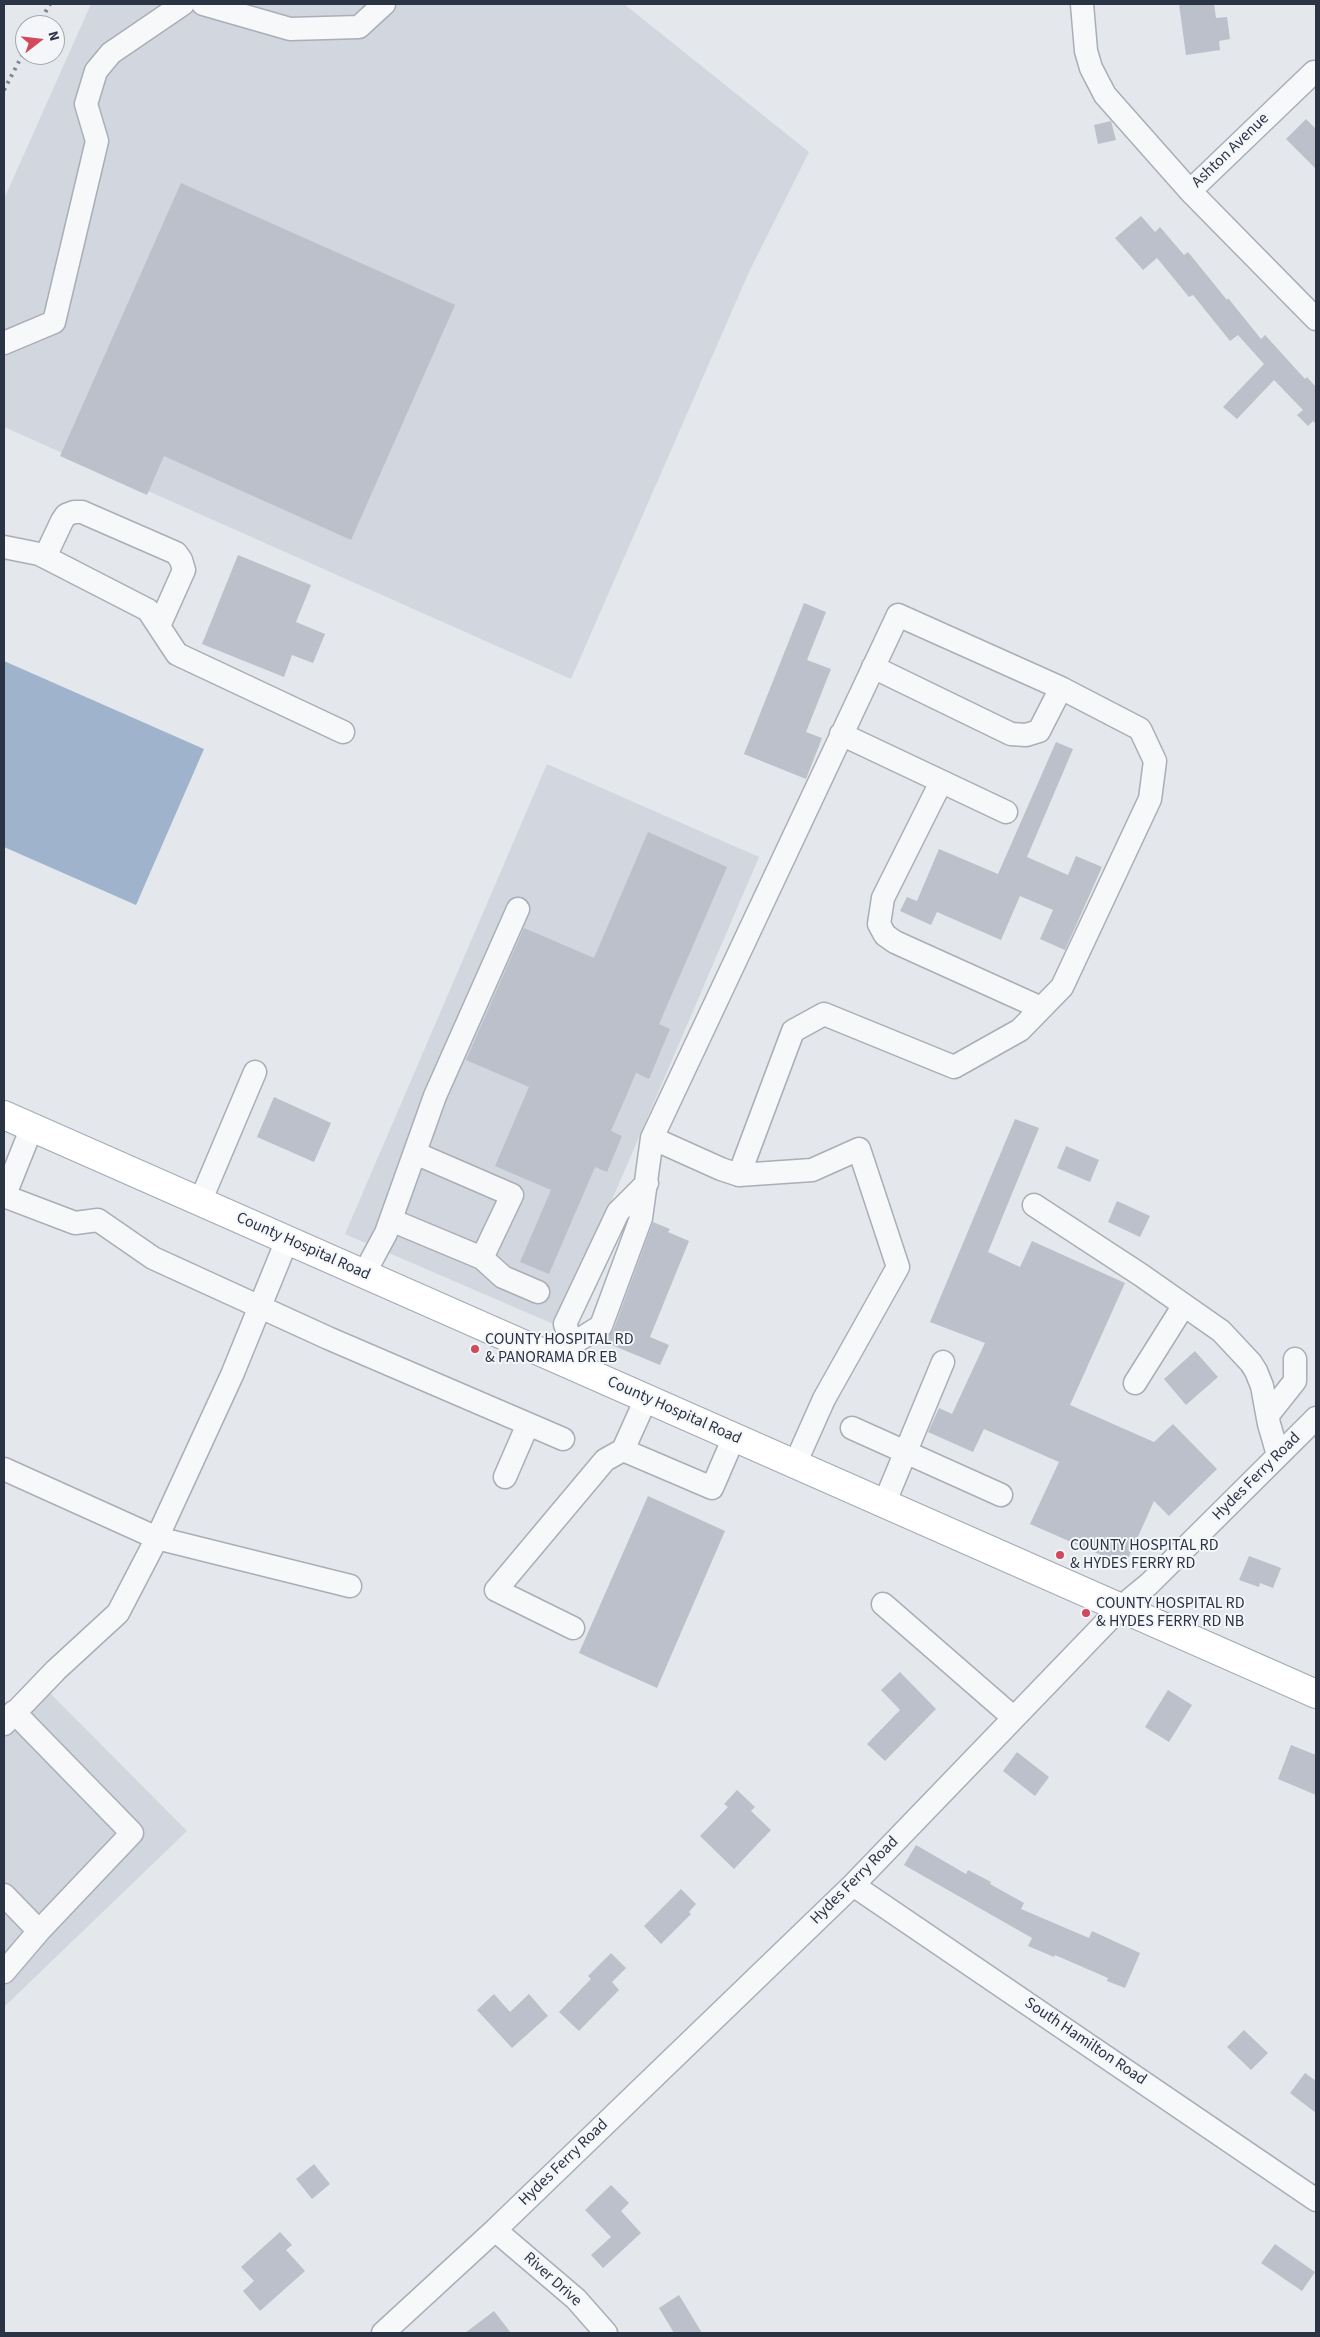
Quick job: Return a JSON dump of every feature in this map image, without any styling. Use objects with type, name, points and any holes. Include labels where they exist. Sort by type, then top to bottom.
[{"type":"main road","name":"County Hospital Road","points":[[4,1115],[364,1274],[564,1352],[646,1399],[1316,1694]]},
{"type":"street","points":[[4,342],[54,322],[97,141],[86,104],[96,71],[111,53],[183,4]]},
{"type":"street","points":[[203,4],[290,29],[359,27],[384,4]]},
{"type":"street","points":[[1082,4],[1086,51],[1091,68],[1105,95],[1190,191]]},
{"type":"street","name":"Ashton Avenue","points":[[1316,74],[1314,72],[1190,191],[1316,319]]},
{"type":"street","points":[[45,557],[66,514],[74,512],[82,512],[176,553],[182,560],[184,570],[159,626]]},
{"type":"street","points":[[4,547],[45,557],[148,610],[177,654],[343,732]]},
{"type":"street","points":[[564,1352],[601,1326],[642,1218],[652,1138],[898,615],[1061,688],[1140,730],[1155,761],[1150,799],[1062,987],[1020,1030],[954,1067],[824,1014],[793,1031],[739,1175]]},
{"type":"street","points":[[873,667],[1010,734],[1026,735],[1039,731],[1061,688]]},
{"type":"street","points":[[841,734],[1006,812]]},
{"type":"street","points":[[942,782],[883,898],[879,909],[879,924],[885,935],[895,942],[1041,1008]]},
{"type":"street","points":[[364,1274],[386,1233],[435,1096],[518,910]]},
{"type":"street","points":[[200,1202],[255,1072]]},
{"type":"street","points":[[32,1127],[4,1196],[75,1223],[98,1220],[153,1258],[328,1338],[563,1439]]},
{"type":"street","points":[[652,1138],[721,1169],[739,1175],[812,1170],[859,1149],[898,1267],[824,1399],[796,1464]]},
{"type":"street","points":[[415,1153],[512,1195],[482,1258]]},
{"type":"street","points":[[564,1352],[565,1324],[618,1212],[647,1183]]},
{"type":"street","points":[[1034,1205],[1221,1331],[1251,1363],[1262,1386],[1278,1455]]},
{"type":"street","points":[[391,1220],[482,1258],[504,1277],[538,1292]]},
{"type":"street","points":[[4,1972],[39,1931],[132,1832],[9,1718],[118,1613],[157,1538],[232,1375],[287,1240]]},
{"type":"street","points":[[1135,1383],[1184,1305]]},
{"type":"street","points":[[1268,1415],[1295,1382],[1294,1359]]},
{"type":"street","points":[[884,1504],[943,1362]]},
{"type":"street","points":[[573,1628],[496,1590],[605,1460],[623,1450],[646,1399]]},
{"type":"street","name":"Hydes Ferry Road","points":[[382,2333],[495,2230],[853,1885],[1120,1608],[1149,1584],[1316,1418]]},
{"type":"street","points":[[505,1477],[528,1424]]},
{"type":"street","points":[[852,1428],[1001,1496]]},
{"type":"street","points":[[623,1450],[712,1488],[734,1438]]},
{"type":"street","points":[[4,1469],[157,1538],[350,1586]]},
{"type":"street","points":[[883,1604],[1014,1718]]},
{"type":"street","name":"South Hamilton Road","points":[[853,1885],[1316,2200]]},
{"type":"street","points":[[4,1895],[39,1931]]},
{"type":"street","name":"River Drive","points":[[495,2230],[576,2299],[606,2333]]},
{"type":"shaded area","points":[[91,4],[624,4],[809,152],[749,272],[571,679],[4,427],[4,199]]},
{"type":"shaded area","points":[[547,764],[759,857],[558,1326],[345,1234]]},
{"type":"shaded area","points":[[35,1678],[187,1831],[4,2007],[4,1711]]},
{"type":"water","points":[[4,661],[204,749],[136,905],[4,847]]},
{"type":"building","points":[[1179,4],[1214,4],[1216,18],[1227,17],[1230,39],[1219,41],[1220,50],[1186,55]]},
{"type":"building","points":[[1306,119],[1316,129],[1316,169],[1286,139]]},
{"type":"building","points":[[1111,121],[1116,140],[1098,144],[1094,125]]},
{"type":"building","points":[[181,183],[455,305],[351,540],[164,456],[147,495],[60,456]]},
{"type":"building","points":[[1141,216],[1155,232],[1160,227],[1184,255],[1188,252],[1261,339],[1265,335],[1305,379],[1307,377],[1316,387],[1316,424],[1313,421],[1308,426],[1297,415],[1303,410],[1274,380],[1237,419],[1223,407],[1264,364],[1238,335],[1230,341],[1193,295],[1189,297],[1157,258],[1143,270],[1115,238]]},
{"type":"building","points":[[238,555],[311,585],[296,622],[325,634],[313,663],[292,655],[284,677],[202,644]]},
{"type":"building","points":[[804,603],[826,612],[807,660],[831,669],[806,732],[822,738],[806,779],[744,754]]},
{"type":"building","points":[[1056,742],[1073,749],[1027,857],[1068,875],[1076,856],[1102,867],[1065,950],[1040,939],[1053,910],[1020,896],[1001,940],[937,912],[931,925],[900,911],[907,897],[917,901],[939,849],[998,874]]},
{"type":"building","points":[[648,832],[727,867],[659,1024],[670,1029],[649,1079],[636,1073],[611,1131],[622,1136],[607,1172],[595,1167],[549,1274],[520,1262],[551,1190],[495,1166],[529,1087],[466,1060],[524,928],[594,958]]},
{"type":"building","points":[[274,1097],[331,1123],[314,1162],[257,1137]]},
{"type":"building","points":[[1015,1119],[1039,1128],[988,1252],[1020,1267],[1032,1241],[1125,1283],[1070,1405],[1154,1442],[1173,1424],[1217,1469],[1169,1516],[1154,1501],[1128,1559],[1117,1562],[1030,1524],[1059,1462],[984,1429],[973,1452],[928,1432],[939,1408],[952,1414],[985,1343],[930,1322]]},
{"type":"building","points":[[1066,1146],[1099,1160],[1090,1182],[1057,1168]]},
{"type":"building","points":[[1117,1201],[1150,1216],[1140,1237],[1108,1222]]},
{"type":"building","points":[[653,1222],[670,1229],[668,1232],[689,1241],[650,1337],[669,1345],[660,1365],[602,1341],[613,1331]]},
{"type":"building","points":[[1195,1351],[1218,1377],[1186,1405],[1164,1379]]},
{"type":"building","points":[[648,1496],[725,1531],[657,1688],[579,1653]]},
{"type":"building","points":[[1249,1556],[1281,1568],[1273,1588],[1260,1583],[1259,1587],[1239,1580]]},
{"type":"building","points":[[900,1672],[936,1709],[885,1761],[867,1744],[900,1710],[881,1690]]},
{"type":"building","points":[[1168,1690],[1192,1705],[1169,1742],[1145,1727]]},
{"type":"building","points":[[1291,1745],[1316,1755],[1316,1795],[1278,1779]]},
{"type":"building","points":[[1017,1752],[1049,1777],[1035,1796],[1003,1771]]},
{"type":"building","points":[[737,1790],[755,1807],[751,1811],[771,1830],[734,1869],[700,1836],[728,1807],[724,1804]]},
{"type":"building","points":[[916,1845],[966,1874],[968,1870],[991,1882],[990,1884],[1024,1903],[1021,1909],[1089,1938],[1092,1931],[1140,1953],[1125,1988],[1107,1981],[1108,1978],[1055,1955],[1054,1957],[1028,1946],[1032,1938],[904,1865]]},
{"type":"building","points":[[681,1889],[696,1904],[689,1912],[691,1914],[661,1944],[644,1926]]},
{"type":"building","points":[[611,1953],[626,1968],[612,1982],[619,1990],[579,2031],[559,2012],[591,1979],[588,1976]]},
{"type":"building","points":[[494,1994],[510,2012],[529,1994],[548,2016],[512,2048],[477,2010]]},
{"type":"building","points":[[1244,2030],[1268,2053],[1251,2070],[1227,2047]]},
{"type":"building","points":[[1305,2073],[1316,2081],[1316,2113],[1290,2093]]},
{"type":"building","points":[[314,2164],[330,2184],[312,2199],[296,2179]]},
{"type":"building","points":[[611,2185],[629,2203],[621,2211],[641,2233],[603,2268],[591,2255],[611,2237],[585,2210]]},
{"type":"building","points":[[280,2232],[292,2245],[286,2250],[305,2271],[260,2311],[243,2291],[254,2281],[241,2267]]},
{"type":"building","points":[[1275,2244],[1315,2272],[1302,2291],[1261,2263]]},
{"type":"building","points":[[679,2295],[702,2333],[674,2333],[659,2308]]},
{"type":"building","points":[[494,2311],[511,2333],[465,2333]]},
{"type":"railway","points":[[44,15],[50,4]]},
{"type":"railway","points":[[4,90],[17,65]]},
{"type":"place","name":"COUNTY HOSPITAL RD & PANORAMA DR EB","points":[[475,1349]]},
{"type":"place","name":"COUNTY HOSPITAL RD & HYDES FERRY RD","points":[[1060,1555]]},
{"type":"place","name":"COUNTY HOSPITAL RD & HYDES FERRY RD NB","points":[[1086,1613]]}]
